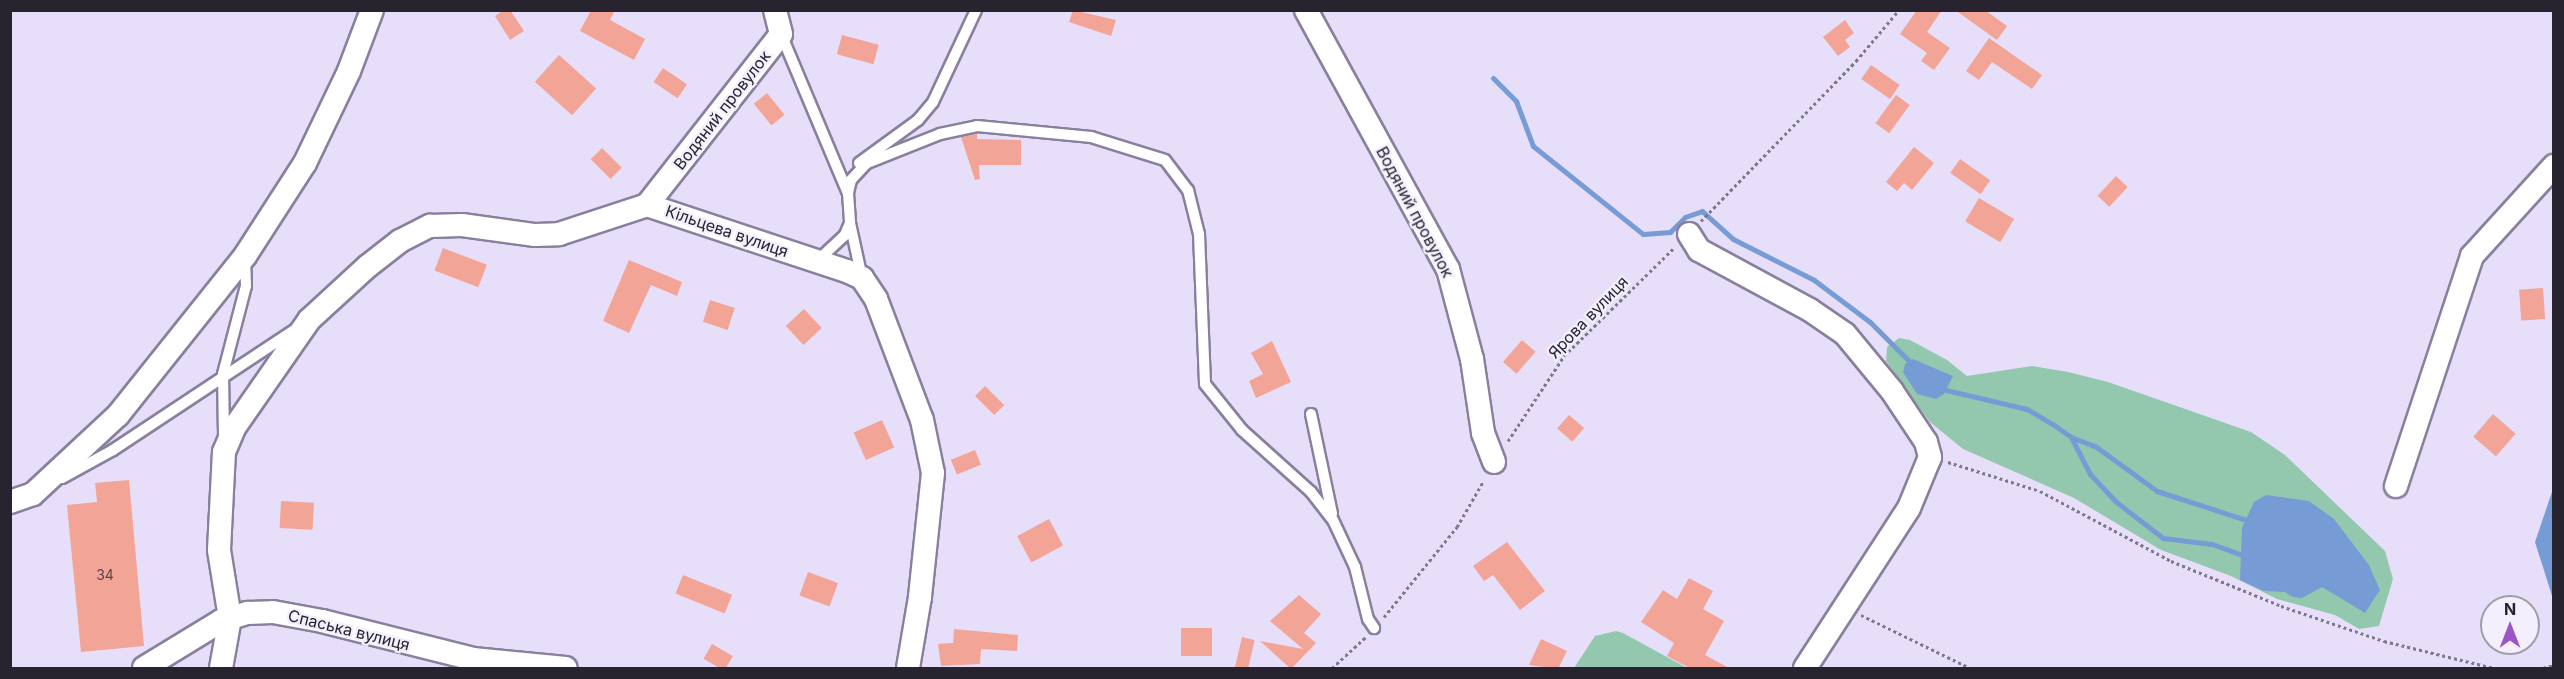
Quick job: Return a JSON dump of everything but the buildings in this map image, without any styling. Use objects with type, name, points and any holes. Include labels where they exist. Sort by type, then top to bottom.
[{"type":"street","points":[[10,502],[33,494],[118,415],[245,256],[305,163],[349,71],[372,10]]},
{"type":"street","name":"Водяний провулок","points":[[646,206],[781,34],[775,10]]},
{"type":"street","name":"Водяний провулок","points":[[1306,10],[1448,269],[1472,359],[1483,433],[1494,462]]},
{"type":"street","points":[[2396,486],[2472,256],[2553,166]]},
{"type":"street","name":"Кільцева вулиця","points":[[221,669],[230,618],[219,550],[224,452],[234,428],[309,320],[384,254],[430,226],[454,224],[535,235],[559,234],[646,206],[817,261],[862,278]]},
{"type":"street","points":[[1693,229],[1699,250],[1810,310],[1845,334],[1886,381],[1926,442],[1930,457],[1909,508],[1805,669]]},
{"type":"street","points":[[862,278],[876,299],[922,420],[933,473],[920,597],[908,669]]},
{"type":"street","name":"Спаська вулиця","points":[[144,669],[230,618],[273,612],[322,621],[473,659],[566,669]]},
{"type":"lane","points":[[862,278],[850,223],[848,193],[851,180],[859,163],[918,120],[933,102],[959,55],[976,10]]},
{"type":"lane","points":[[781,34],[848,193]]},
{"type":"lane","points":[[851,180],[867,163],[902,148],[977,126],[1090,137],[1165,160],[1188,190],[1199,234],[1205,384],[1242,430],[1311,492],[1333,520],[1355,567],[1368,619],[1374,628]]},
{"type":"lane","points":[[817,261],[838,244],[850,223]]},
{"type":"lane","points":[[224,452],[224,374],[246,286],[245,256]]},
{"type":"lane","points":[[33,494],[113,450],[224,374],[309,320]]},
{"type":"lane","points":[[1311,414],[1333,520]]},
{"type":"path","name":"Ярова вулиця","points":[[1332,669],[1374,628],[1457,527],[1494,462],[1564,356],[1693,229],[1856,61],[1899,10]]},
{"type":"path","points":[[1930,457],[2040,491],[2171,561],[2281,606],[2384,641],[2494,669]]},
{"type":"path","points":[[1844,606],[1970,669]]},
{"type":"path","points":[[2543,669],[2553,665]]},
{"type":"green space","points":[[1899,338],[1910,340],[1947,360],[1967,376],[2032,366],[2068,372],[2108,382],[2251,432],[2285,455],[2385,551],[2393,579],[2379,626],[2359,629],[2335,615],[2277,599],[2231,576],[2161,550],[2074,498],[1963,449],[1930,422],[1886,361],[1887,347]]},
{"type":"green space","points":[[1616,631],[1687,668],[1574,668],[1595,636]]},
{"type":"water","points":[[1913,359],[1953,376],[1944,394],[1936,399],[1917,394],[1903,372],[1905,364]]},
{"type":"water","points":[[2553,489],[2553,599],[2535,542]]},
{"type":"water","points":[[2266,495],[2309,501],[2334,519],[2369,565],[2380,590],[2365,613],[2322,587],[2302,598],[2293,597],[2285,592],[2264,591],[2240,580],[2242,528],[2254,502]]},
{"type":"waterway","points":[[1493,78],[1516,101],[1533,146],[1643,234],[1670,232],[1685,217],[1702,211],[1733,239],[1814,280],[1870,322],[1909,361]]},
{"type":"waterway","points":[[1946,390],[2027,409],[2054,425],[2071,437],[2090,474],[2115,501],[2163,538],[2212,544],[2239,554]]},
{"type":"waterway","points":[[2071,437],[2095,446],[2157,491],[2246,520]]}]
